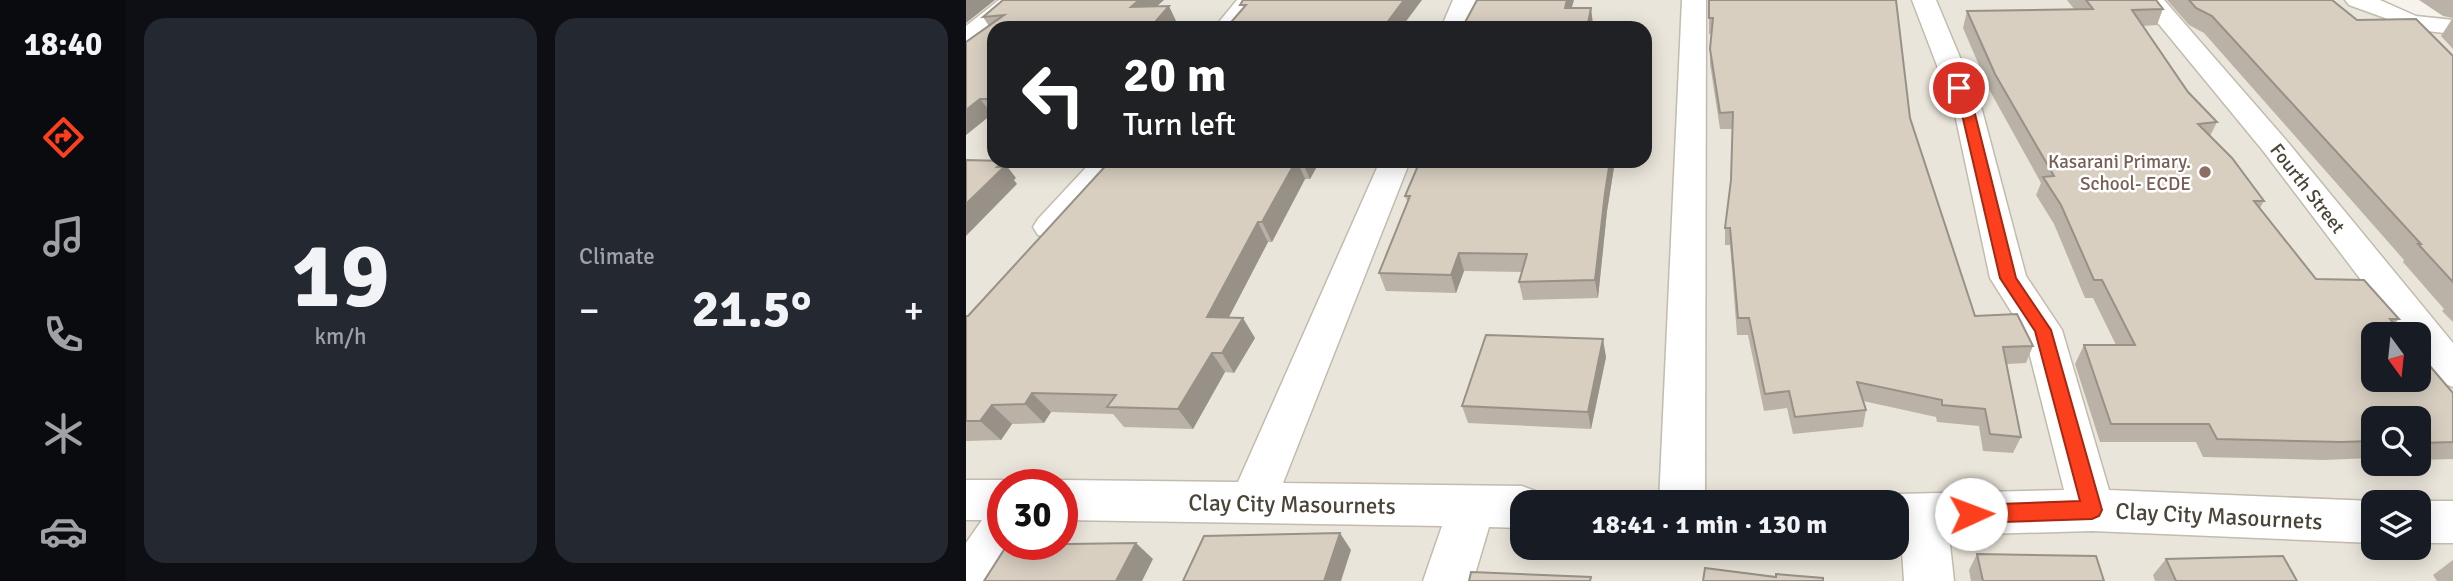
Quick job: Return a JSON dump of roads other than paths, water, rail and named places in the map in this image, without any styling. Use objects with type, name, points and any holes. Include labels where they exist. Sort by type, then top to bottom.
[{"type":"street","points":[[987,21],[1014,0]]},
{"type":"street","points":[[1232,21],[1251,0]]},
{"type":"street","points":[[1456,21],[1465,0]]},
{"type":"street","points":[[1682,490],[1694,0]]},
{"type":"street","points":[[1924,0],[1968,110],[2008,278],[2043,330],[2092,510]]},
{"type":"street","points":[[2357,0],[2394,13],[2410,23],[2436,51]]},
{"type":"street","name":"Fourth Street","points":[[2155,5],[2275,146],[2453,371]]},
{"type":"street","points":[[966,38],[987,21]]},
{"type":"street","points":[[2410,23],[2453,27]]},
{"type":"street","points":[[1031,250],[1103,168]]},
{"type":"street","points":[[1252,502],[1392,168]]},
{"type":"street","points":[[966,500],[987,500]]},
{"type":"street","name":"Clay City Masournets","points":[[1078,500],[1510,507]]},
{"type":"street","points":[[1448,581],[1471,508]]},
{"type":"street","name":"Clay City Masournets","points":[[1910,515],[2092,510],[2361,521]]},
{"type":"street","points":[[1910,515],[1929,581]]},
{"type":"street","points":[[2431,522],[2453,522]]},
{"type":"street","points":[[969,581],[987,553]]},
{"type":"place","name":"Kasarani Primary. School- ECDE","points":[[2205,172]]}]
